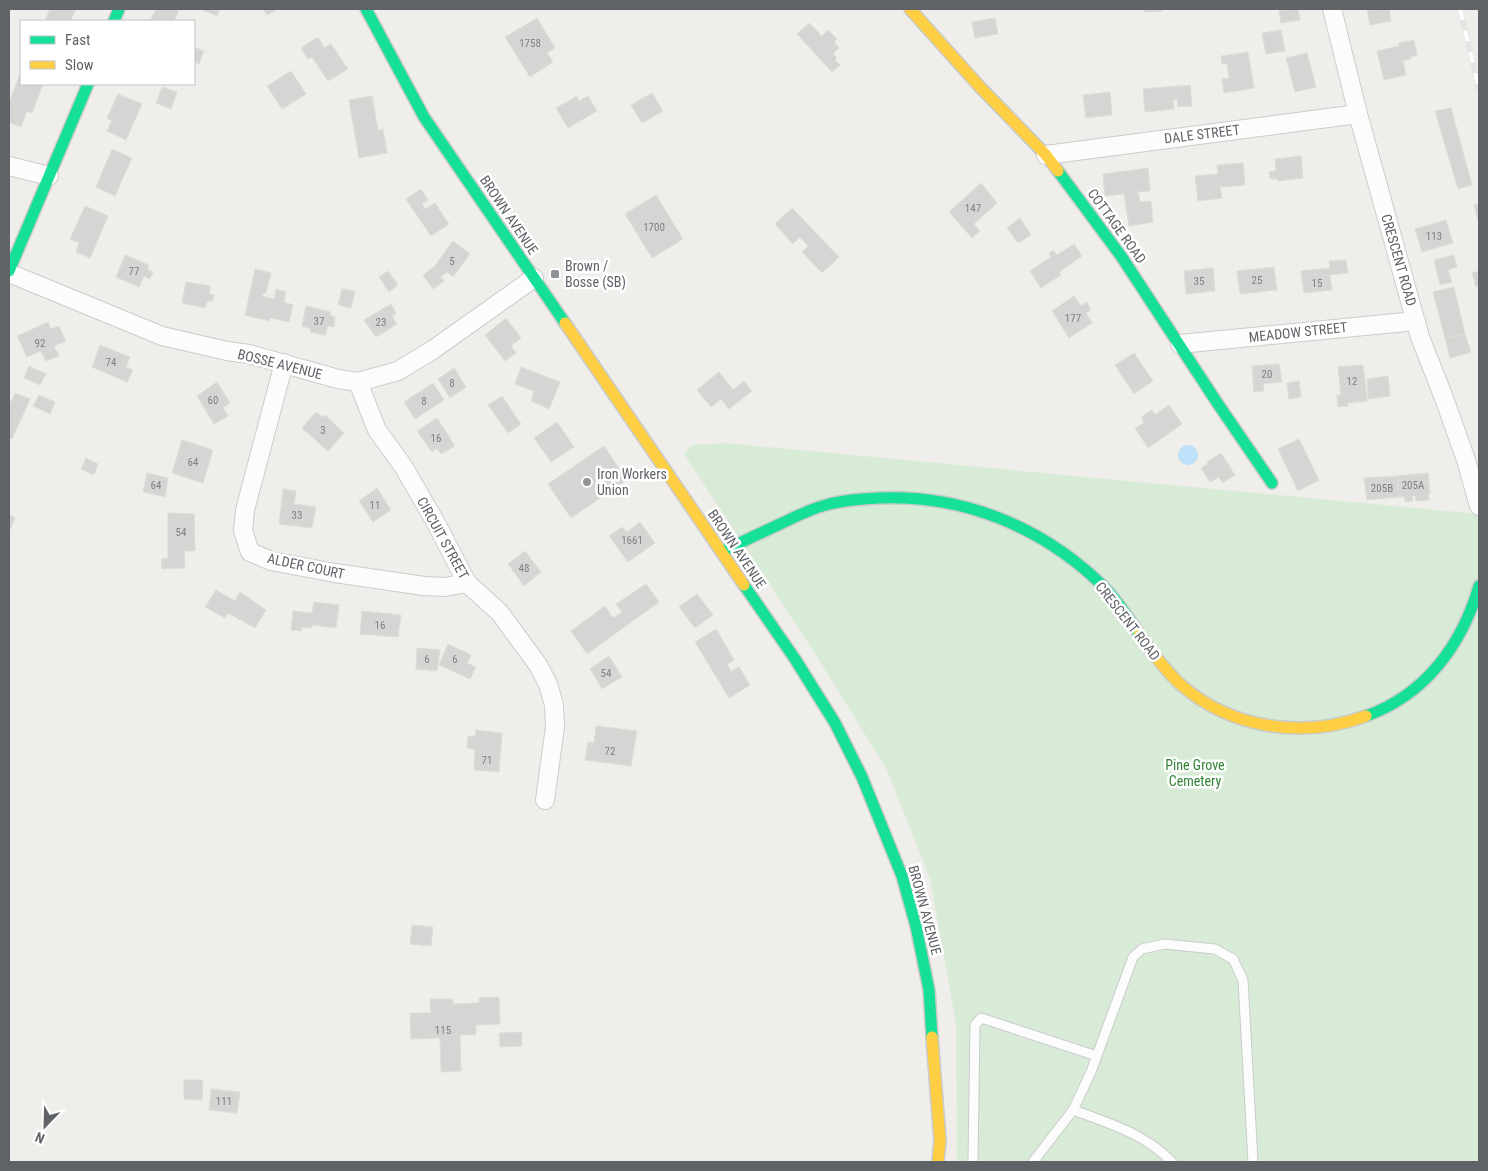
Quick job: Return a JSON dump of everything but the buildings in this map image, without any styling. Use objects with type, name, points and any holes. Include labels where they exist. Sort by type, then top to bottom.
[{"type":"street","name":"BROWN AVENUE","points":[[366,9],[424,117],[795,659],[835,723],[862,778],[902,876],[916,926],[929,990],[940,1140],[938,1162]]},
{"type":"street","name":"COTTAGE ROAD","points":[[910,9],[980,87],[1046,155],[1121,256],[1272,483]]},
{"type":"street","name":"CRESCENT ROAD","points":[[1332,9],[1358,114],[1420,337],[1466,460],[1479,506]]},
{"type":"street","points":[[9,272],[88,85]]},
{"type":"street","name":"DALE STREET","points":[[1046,155],[1358,114]]},
{"type":"street","points":[[9,166],[49,176]]},
{"type":"street","name":"BOSSE AVENUE","points":[[9,272],[162,336],[227,351],[249,354],[338,379],[358,382],[398,371],[434,349],[534,278]]},
{"type":"street","name":"MEADOW STREET","points":[[1180,344],[1416,320]]},
{"type":"street","name":"ALDER COURT","points":[[284,363],[246,510],[243,531],[250,552],[271,561],[335,573],[424,586],[446,587],[467,583]]},
{"type":"street","name":"CIRCUIT STREET","points":[[358,382],[377,430],[408,474],[467,583],[500,613],[538,665],[548,684],[554,705],[555,727],[545,800]]},
{"type":"street","name":"CRESCENT ROAD","points":[[722,552],[818,507],[850,501],[881,497],[912,498],[979,510],[1039,535],[1075,560],[1107,589],[1159,662],[1173,678],[1190,692],[1207,704],[1240,718],[1267,726],[1289,729],[1310,729],[1352,721],[1372,714],[1409,693],[1426,680],[1454,646],[1470,616],[1479,586]]},
{"type":"lane","points":[[1033,1162],[1073,1110],[1091,1072],[1133,957],[1142,949],[1164,944],[1215,948],[1233,959],[1243,980],[1253,1162]]},
{"type":"lane","points":[[973,1162],[975,1025],[981,1018],[1096,1056]]},
{"type":"lane","points":[[1073,1110],[1114,1125],[1144,1139],[1161,1150],[1172,1162]]},
{"type":"green space","name":"Pine Grove Cemetery","points":[[725,443],[1479,514],[1479,1162],[957,1162],[956,1023],[930,879],[887,770],[816,655],[684,454],[692,445]]},
{"type":"water","points":[[1188,445],[1195,448],[1198,455],[1195,462],[1188,465],[1181,462],[1178,455],[1181,448]]},
{"type":"railway","points":[[1460,9],[1479,89]]},
{"type":"traffic: fast","points":[[114,20],[119,9]]},
{"type":"traffic: fast","points":[[366,9],[424,117],[565,323]]},
{"type":"traffic: fast","points":[[9,271],[88,85]]},
{"type":"traffic: fast","points":[[1058,171],[1121,256],[1272,483]]},
{"type":"traffic: fast","points":[[722,552],[803,513],[832,503],[879,498],[911,498],[942,502],[972,509],[1001,519],[1030,532],[1056,548],[1082,567],[1105,588],[1139,634]]},
{"type":"traffic: fast","points":[[744,585],[795,659],[835,723],[862,777],[902,876],[916,926],[929,990],[932,1037]]},
{"type":"traffic: fast","points":[[1366,716],[1387,707],[1406,695],[1438,665],[1451,648],[1462,628],[1472,608],[1479,586]]},
{"type":"traffic: slow","points":[[910,9],[980,87],[1046,155],[1058,171]]},
{"type":"traffic: slow","points":[[565,323],[744,585]]},
{"type":"traffic: slow","points":[[1139,634],[1163,666],[1180,684],[1200,699],[1222,711],[1245,720],[1268,726],[1293,728],[1318,727],[1366,716]]},
{"type":"traffic: slow","points":[[932,1037],[940,1140],[938,1162]]},
{"type":"place","name":"Brown / Bosse (SB)","points":[[555,274]]},
{"type":"place","name":"Iron Workers Union","points":[[587,482]]}]
